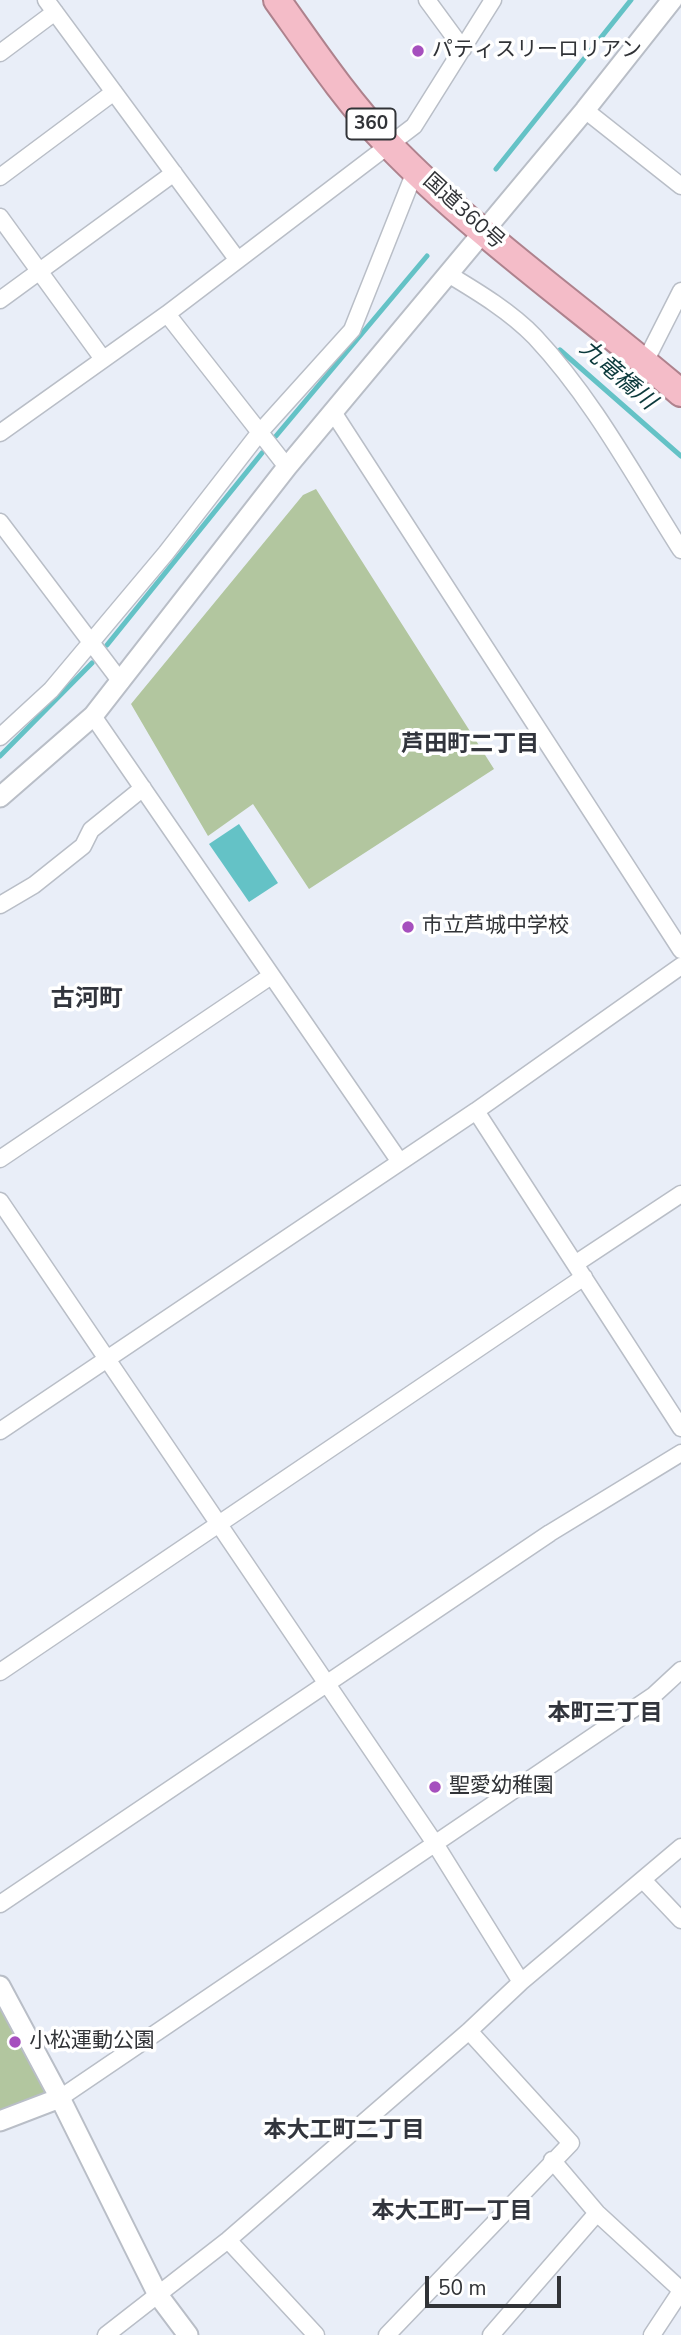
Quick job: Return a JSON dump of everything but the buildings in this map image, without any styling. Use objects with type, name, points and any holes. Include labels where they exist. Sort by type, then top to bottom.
[{"type":"highway","name":"国道360号","points":[[276,0],[353,103],[389,145],[483,233],[681,393]]},
{"type":"street","points":[[428,0],[463,49]]},
{"type":"street","points":[[0,433],[167,313],[414,126],[493,0]]},
{"type":"street","points":[[0,797],[93,716],[288,467],[585,110],[672,0]]},
{"type":"street","points":[[0,53],[51,6],[237,259]]},
{"type":"street","points":[[0,177],[114,92]]},
{"type":"street","points":[[585,110],[681,186]]},
{"type":"street","points":[[0,737],[51,690],[166,553],[260,432],[352,330],[416,169]]},
{"type":"street","points":[[0,300],[174,173]]},
{"type":"street","points":[[0,217],[103,359]]},
{"type":"street","points":[[448,274],[479,292],[533,335],[573,382],[681,550]]},
{"type":"street","points":[[645,362],[681,291]]},
{"type":"street","points":[[167,313],[288,467]]},
{"type":"street","points":[[333,412],[681,950]]},
{"type":"street","points":[[0,522],[121,682]]},
{"type":"street","points":[[93,716],[400,1162]]},
{"type":"street","points":[[0,905],[34,885],[83,846],[91,830],[143,788]]},
{"type":"street","points":[[0,1431],[108,1361],[476,1111],[681,966]]},
{"type":"street","points":[[0,1159],[271,975]]},
{"type":"street","points":[[476,1111],[681,1428]]},
{"type":"street","points":[[0,1672],[219,1527],[580,1270],[681,1194]]},
{"type":"street","points":[[0,1201],[434,1842],[521,1982]]},
{"type":"street","points":[[0,1904],[550,1533],[681,1453]]},
{"type":"street","points":[[0,2121],[60,2098],[654,1695],[681,1670]]},
{"type":"street","points":[[106,2335],[228,2240],[469,2031],[521,1982],[681,1847]]},
{"type":"street","points":[[643,1881],[681,1920]]},
{"type":"street","points":[[0,1986],[60,2098],[158,2295],[188,2335]]},
{"type":"street","points":[[387,2335],[571,2143],[469,2031]]},
{"type":"street","points":[[552,2160],[597,2213],[681,2290],[652,2335]]},
{"type":"street","points":[[491,2335],[597,2213]]},
{"type":"street","points":[[228,2240],[316,2335]]},
{"type":"green space","points":[[316,489],[494,769],[309,889],[253,804],[208,836],[131,704],[303,495]]},
{"type":"green space","name":"小松運動公園","points":[[0,1986],[60,2098],[0,2121]]},
{"type":"water","points":[[239,824],[278,883],[249,902],[209,844]]},
{"type":"waterway","points":[[496,169],[631,0]]},
{"type":"waterway","points":[[276,436],[427,256]]},
{"type":"waterway","name":"九竜橋川","points":[[560,350],[681,456]]},
{"type":"waterway","points":[[107,645],[262,453]]},
{"type":"waterway","points":[[0,756],[92,663]]},
{"type":"place","name":"パティスリーロリアン","points":[[418,51]]},
{"type":"place","name":"市立芦城中学校","points":[[408,927]]},
{"type":"place","name":"聖愛幼稚園","points":[[435,1787]]},
{"type":"place","name":"小松運動公園","points":[[15,2042]]},
{"type":"district","name":"芦田町二丁目","points":[[470,745]]},
{"type":"district","name":"古河町","points":[[87,1000]]},
{"type":"district","name":"本町三丁目","points":[[605,1714]]},
{"type":"district","name":"本大工町二丁目","points":[[344,2131]]},
{"type":"district","name":"本大工町一丁目","points":[[452,2212]]}]
